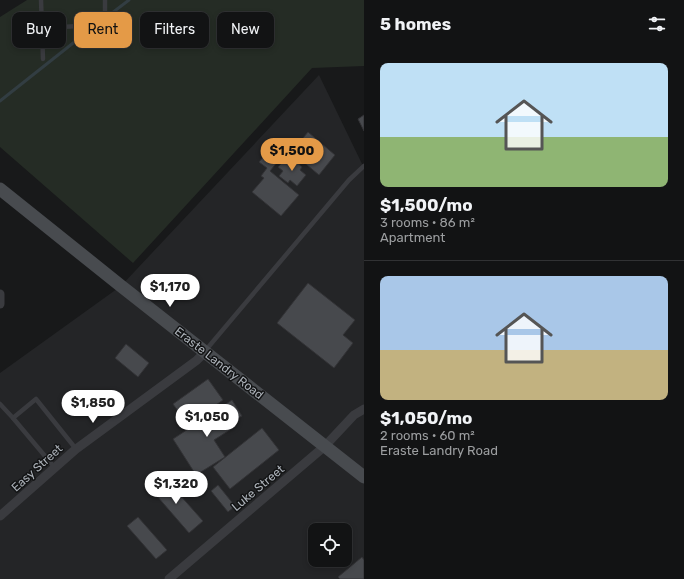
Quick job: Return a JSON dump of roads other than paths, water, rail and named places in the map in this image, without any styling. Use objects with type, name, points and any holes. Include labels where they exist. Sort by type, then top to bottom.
[{"type":"street","name":"Eraste Landry Road","points":[[0,189],[364,476]]},
{"type":"street","points":[[0,294],[0,304]]},
{"type":"street","name":"Easy Street","points":[[0,516],[76,449],[197,360],[205,352]]},
{"type":"street","name":"Luke Street","points":[[169,579],[325,446],[354,415],[364,408]]},
{"type":"lane","points":[[41,0],[41,12]]},
{"type":"lane","points":[[66,27],[98,25],[105,17],[105,0]]},
{"type":"lane","points":[[43,48],[43,58]]},
{"type":"lane","points":[[205,352],[348,180],[364,166]]},
{"type":"lane","points":[[13,418],[36,399],[76,449]]},
{"type":"lane","points":[[0,404],[55,468]]},
{"type":"waterway","points":[[113,12],[129,0]]},
{"type":"waterway","points":[[0,101],[74,42]]}]
